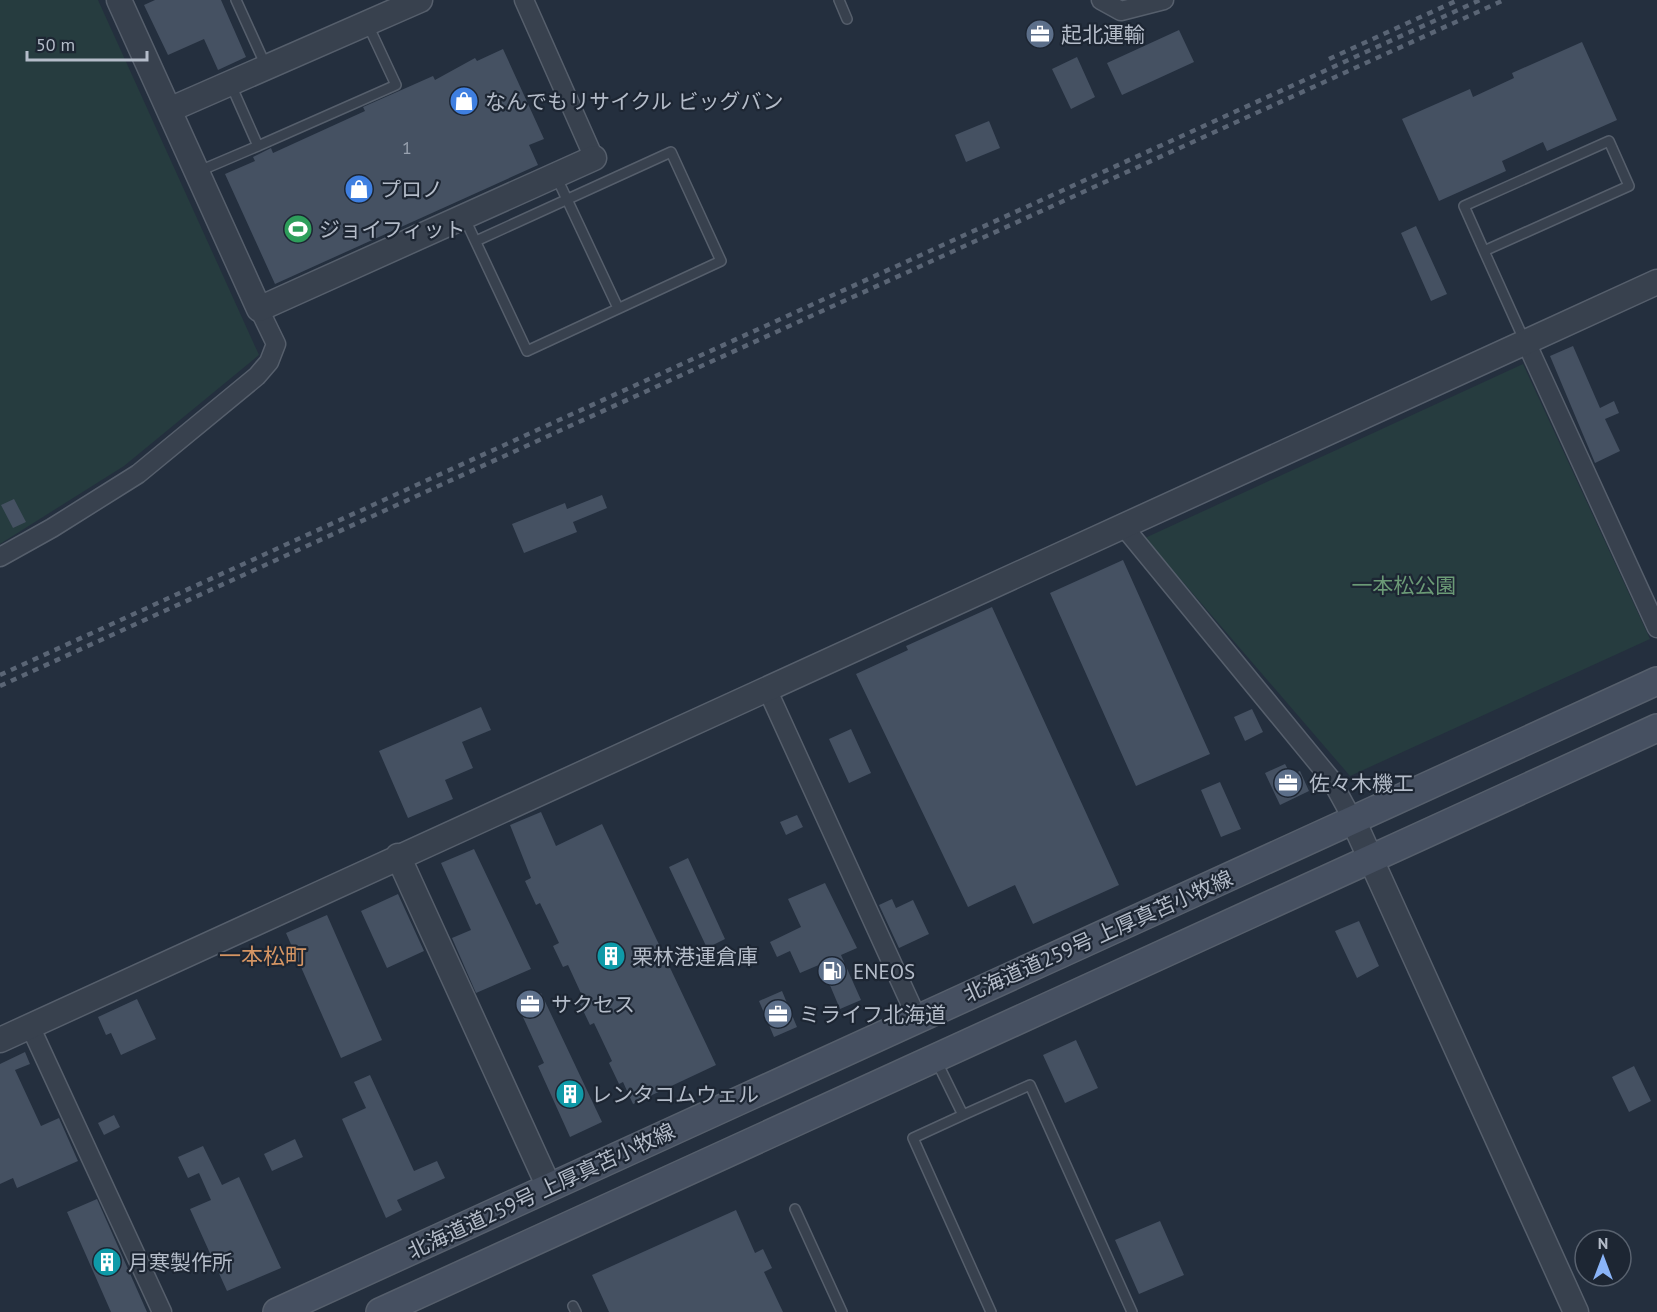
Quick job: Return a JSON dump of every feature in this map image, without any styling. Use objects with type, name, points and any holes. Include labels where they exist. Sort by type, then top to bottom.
[{"type":"main road","name":"北海道道259号 上厚真苫小牧線","points":[[277,1312],[1657,681]]},
{"type":"main road","name":"北海道道259号 上厚真苫小牧線","points":[[380,1312],[1657,728]]},
{"type":"street","points":[[0,557],[52,528],[138,474],[257,376],[269,362],[276,344],[119,0]]},
{"type":"street","points":[[259,309],[594,159],[524,0]]},
{"type":"street","points":[[1101,0],[1120,11],[1164,0]]},
{"type":"street","points":[[169,110],[413,1]]},
{"type":"street","points":[[0,1041],[398,856],[768,691],[1657,282]]},
{"type":"street","points":[[1526,342],[1657,628]]},
{"type":"street","points":[[1124,527],[1330,778],[1371,857],[1576,1312]]},
{"type":"street","points":[[768,691],[917,1018]]},
{"type":"street","points":[[398,856],[549,1187]]},
{"type":"street","points":[[30,1026],[162,1312]]},
{"type":"lane","points":[[236,0],[267,67]]},
{"type":"lane","points":[[839,0],[847,19]]},
{"type":"lane","points":[[197,172],[396,85],[367,23]]},
{"type":"lane","points":[[230,83],[258,146]]},
{"type":"lane","points":[[1484,252],[1629,186],[1609,141],[1464,206],[1484,252],[1526,342]]},
{"type":"lane","points":[[464,217],[526,351],[722,261],[671,152],[476,241]]},
{"type":"lane","points":[[556,176],[618,308]]},
{"type":"lane","points":[[935,1058],[963,1115]]},
{"type":"lane","points":[[992,1312],[913,1138],[1030,1085],[1132,1312]]},
{"type":"lane","points":[[795,1209],[842,1312]]},
{"type":"green space","points":[[0,0],[98,0],[259,355],[124,466],[0,544]]},
{"type":"green space","name":"一本松公園","points":[[1523,364],[1650,639],[1350,776],[1145,538]]},
{"type":"building","points":[[155,0],[221,0],[246,57],[218,70],[204,39],[168,55],[144,5]]},
{"type":"building","points":[[1179,30],[1194,62],[1122,95],[1107,63]]},
{"type":"building","points":[[1582,42],[1617,120],[1547,151],[1543,142],[1502,161],[1506,171],[1439,201],[1402,119],[1470,89],[1473,97],[1514,78],[1512,73]]},
{"type":"building","points":[[503,49],[544,139],[529,145],[538,165],[275,284],[225,174],[255,161],[253,157],[271,148],[273,153],[365,111],[363,107],[433,76],[435,80],[475,58],[477,61]]},
{"type":"building","points":[[1077,57],[1095,97],[1071,109],[1052,69]]},
{"type":"building","points":[[989,121],[1000,148],[966,162],[955,135]]},
{"type":"building","points":[[1416,226],[1447,294],[1431,301],[1401,233]]},
{"type":"building","points":[[1573,346],[1600,408],[1614,401],[1619,413],[1605,419],[1620,451],[1595,463],[1550,356]]},
{"type":"building","points":[[602,495],[607,508],[573,522],[577,532],[524,553],[512,524],[565,503],[567,509]]},
{"type":"building","points":[[14,499],[26,522],[13,528],[1,505]]},
{"type":"building","points":[[1123,560],[1210,754],[1136,786],[1050,593]]},
{"type":"building","points":[[992,607],[1119,885],[1033,924],[1015,885],[968,907],[856,674],[908,650],[906,646]]},
{"type":"building","points":[[481,707],[491,730],[462,742],[473,768],[445,780],[453,799],[408,818],[379,751]]},
{"type":"building","points":[[1252,709],[1263,732],[1245,741],[1234,717]]},
{"type":"building","points":[[851,729],[871,773],[849,783],[829,739]]},
{"type":"building","name":"佐々木機工","points":[[1285,764],[1291,775],[1300,771],[1309,791],[1280,805],[1265,773]]},
{"type":"building","points":[[1220,782],[1241,829],[1221,837],[1201,790]]},
{"type":"building","name":"栗林港運倉庫","points":[[541,812],[556,846],[602,824],[716,1065],[633,1104],[623,1082],[619,1084],[609,1063],[612,1061],[594,1023],[590,1025],[580,1004],[585,1002],[568,965],[563,967],[553,946],[559,943],[540,903],[536,905],[525,881],[531,878],[510,825]]},
{"type":"building","points":[[797,815],[803,827],[786,835],[780,822]]},
{"type":"building","points":[[474,849],[531,969],[476,993],[452,938],[471,930],[441,863]]},
{"type":"building","points":[[688,858],[725,939],[707,948],[669,867]]},
{"type":"building","points":[[825,883],[857,948],[841,955],[861,1000],[840,1009],[821,964],[800,973],[790,951],[777,957],[770,942],[801,927],[788,899]]},
{"type":"building","points":[[398,894],[424,951],[387,968],[361,911]]},
{"type":"building","points":[[892,899],[896,908],[913,900],[929,934],[899,948],[879,905]]},
{"type":"building","points":[[327,915],[382,1040],[341,1058],[286,933]]},
{"type":"building","points":[[1359,921],[1379,966],[1357,978],[1335,931]]},
{"type":"building","name":"ミライフ北海道","points":[[782,991],[797,1027],[774,1037],[759,1001]]},
{"type":"building","name":"レンタコムウェル","points":[[541,993],[602,1122],[570,1137],[538,1066],[544,1063],[517,1004]]},
{"type":"building","points":[[137,999],[156,1039],[121,1055],[111,1033],[106,1035],[98,1017]]},
{"type":"building","points":[[1076,1040],[1098,1088],[1065,1103],[1043,1055]]},
{"type":"building","points":[[25,1052],[30,1064],[15,1070],[41,1126],[59,1118],[78,1161],[17,1188],[13,1178],[0,1184],[0,1064]]},
{"type":"building","points":[[1634,1066],[1651,1101],[1629,1112],[1612,1077]]},
{"type":"building","points":[[370,1075],[414,1171],[437,1161],[445,1178],[397,1200],[402,1210],[386,1218],[342,1119],[366,1108],[354,1082]]},
{"type":"building","points":[[114,1115],[120,1127],[104,1135],[98,1123]]},
{"type":"building","points":[[295,1139],[303,1157],[272,1171],[264,1154]]},
{"type":"building","points":[[203,1146],[222,1185],[239,1177],[281,1268],[227,1291],[190,1209],[211,1200],[199,1173],[188,1178],[178,1157]]},
{"type":"building","name":"月寒製作所","points":[[97,1199],[147,1312],[111,1312],[67,1212]]},
{"type":"building","points":[[736,1210],[755,1253],[763,1249],[772,1268],[764,1272],[783,1312],[609,1312],[592,1275]]},
{"type":"building","points":[[1160,1221],[1184,1275],[1139,1294],[1115,1240]]},
{"type":"railway","points":[[1329,59],[1458,0]]},
{"type":"railway","points":[[0,675],[1480,0]]},
{"type":"railway","points":[[0,686],[1504,0]]},
{"type":"place","name":"起北運輸","points":[[1040,34]]},
{"type":"place","name":"なんでもリサイクル ビッグバン","points":[[464,101]]},
{"type":"place","name":"プロノ","points":[[359,189]]},
{"type":"place","name":"ジョイフィット","points":[[298,229]]},
{"type":"place","name":"佐々木機工","points":[[1288,783]]},
{"type":"place","name":"栗林港運倉庫","points":[[611,956]]},
{"type":"place","name":"ENEOS","points":[[832,971]]},
{"type":"place","name":"サクセス","points":[[530,1004]]},
{"type":"place","name":"ミライフ北海道","points":[[778,1014]]},
{"type":"place","name":"レンタコムウェル","points":[[570,1094]]},
{"type":"place","name":"月寒製作所","points":[[107,1262]]},
{"type":"district","name":"一本松町","points":[[263,956]]}]
